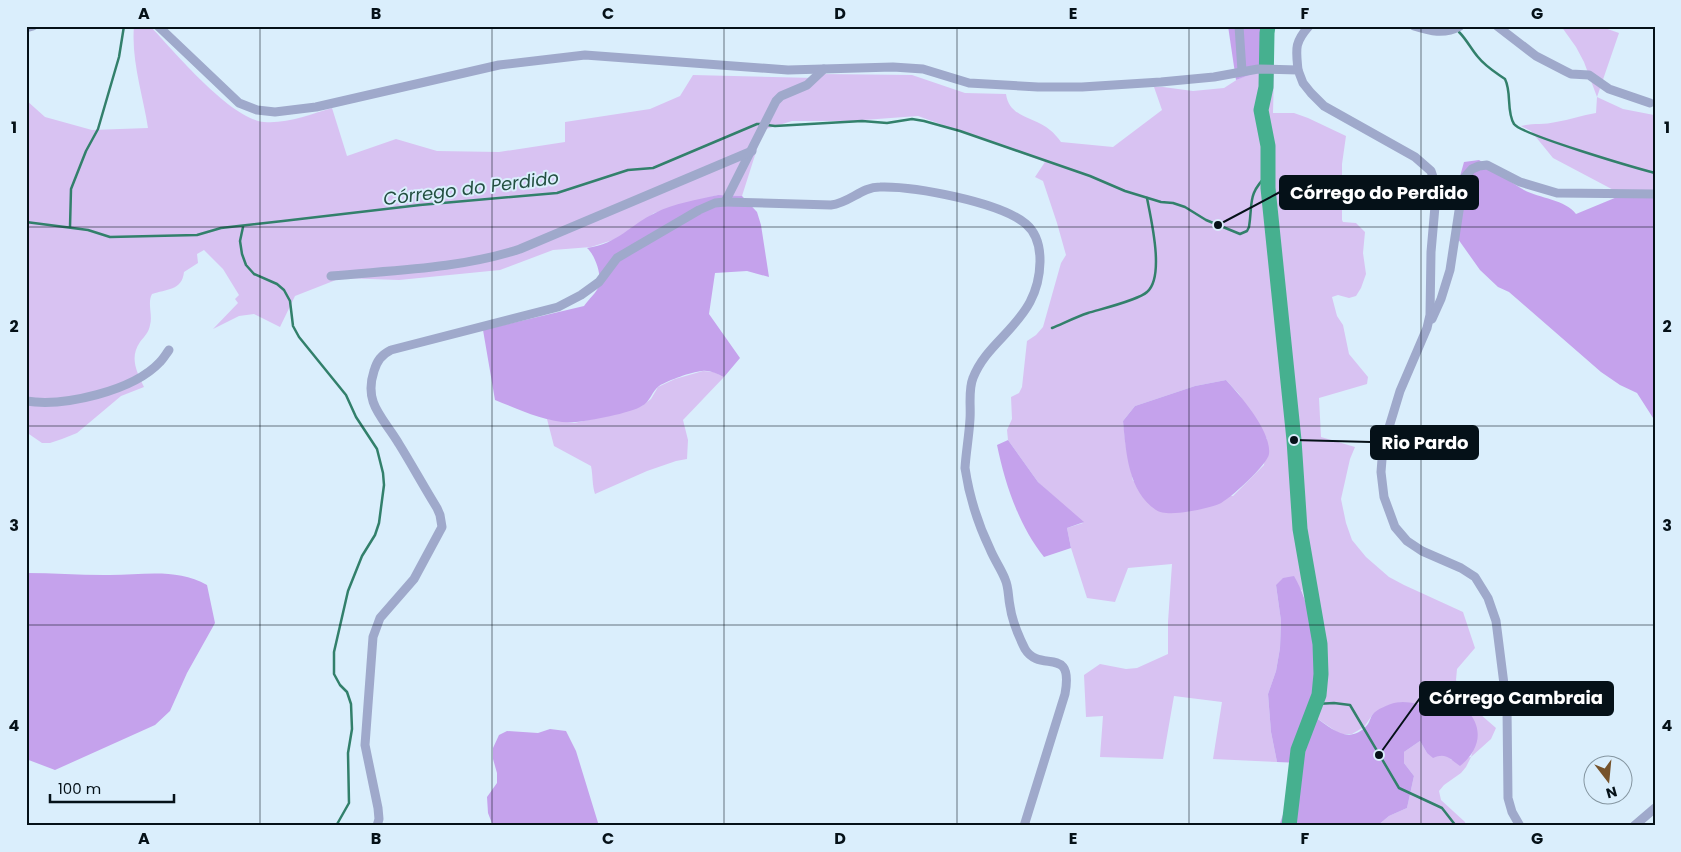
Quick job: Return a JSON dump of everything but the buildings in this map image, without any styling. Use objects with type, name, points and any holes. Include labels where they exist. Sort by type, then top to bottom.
[{"type":"street","points":[[26,28],[33,26]]},
{"type":"street","points":[[158,26],[239,103],[256,110],[276,112],[316,107],[499,65],[585,55],[788,70],[893,66],[923,69],[969,83],[1055,87],[1161,82],[1214,77],[1258,69],[1298,70]]},
{"type":"street","points":[[1239,26],[1242,71]]},
{"type":"street","points":[[1309,26],[1299,39],[1296,48],[1298,70],[1303,82],[1311,93],[1324,106],[1414,157],[1431,171],[1436,195],[1431,252],[1430,315],[1427,328]]},
{"type":"street","points":[[1414,26],[1435,32],[1447,32],[1460,26]]},
{"type":"street","points":[[1497,26],[1536,56],[1565,71],[1571,74],[1589,75],[1608,89],[1650,103]]},
{"type":"street","points":[[726,202],[776,101],[781,96],[807,84],[824,69]]},
{"type":"street","points":[[331,276],[466,263],[497,257],[752,151]]},
{"type":"street","points":[[1520,826],[1512,812],[1508,798],[1507,708],[1496,621],[1488,598],[1475,578],[1461,568],[1422,551],[1407,542],[1395,527],[1384,497],[1381,472],[1383,448],[1400,391],[1446,286],[1464,178],[1472,169],[1487,165],[1520,182],[1557,193],[1655,194]]},
{"type":"street","points":[[377,826],[379,819],[378,808],[364,745],[373,637],[380,618],[414,579],[442,527],[437,508],[373,404],[371,391],[372,377],[377,362],[390,350],[558,307],[581,295],[599,282],[617,258],[698,210],[715,203],[831,205],[846,202],[866,189],[882,186],[932,192],[970,200],[1016,217],[1028,225],[1038,249],[1040,264],[1038,279],[1030,302],[1008,334],[981,361],[972,380],[965,468],[967,481],[984,537],[1006,580],[1015,626],[1021,642],[1028,653],[1035,658],[1059,663],[1065,668],[1067,674],[1066,694],[1024,826]]},
{"type":"street","points":[[26,401],[52,403],[86,398],[107,392],[143,375],[160,363],[169,350]]},
{"type":"street","points":[[1634,826],[1655,808]]},
{"type":"shaded area","points":[[134,26],[150,26],[219,97],[250,118],[264,122],[281,122],[332,108],[347,156],[396,139],[437,151],[499,152],[565,142],[565,122],[650,109],[680,96],[693,75],[815,78],[821,74],[912,75],[965,93],[1006,94],[1008,102],[1017,113],[1044,126],[1061,142],[1113,147],[1162,110],[1154,87],[1193,91],[1224,88],[1238,79],[1260,71],[1274,72],[1273,113],[1294,113],[1346,136],[1342,164],[1342,220],[1343,222],[1356,223],[1365,232],[1363,253],[1366,274],[1361,288],[1356,296],[1349,298],[1338,295],[1332,297],[1337,316],[1343,325],[1349,354],[1368,377],[1367,384],[1319,398],[1321,437],[1355,447],[1350,459],[1341,499],[1346,523],[1352,540],[1366,557],[1389,577],[1463,612],[1475,648],[1457,669],[1456,680],[1460,690],[1468,698],[1472,707],[1496,728],[1491,739],[1471,757],[1477,737],[1438,707],[1401,702],[1387,706],[1373,714],[1364,727],[1352,734],[1340,734],[1315,717],[1314,649],[1306,602],[1302,590],[1276,585],[1281,621],[1280,648],[1276,671],[1268,694],[1271,732],[1277,762],[1213,759],[1222,702],[1174,696],[1163,759],[1100,757],[1103,716],[1086,717],[1084,675],[1100,664],[1126,669],[1137,668],[1168,654],[1172,564],[1128,568],[1115,602],[1087,598],[1071,548],[1067,528],[1083,523],[1038,482],[1008,440],[1007,430],[1012,419],[1011,397],[1019,393],[1022,387],[1027,341],[1043,327],[1061,263],[1066,255],[1043,181],[1035,177],[1045,162],[918,116],[850,121],[792,121],[763,130],[742,196],[718,195],[654,213],[619,238],[591,247],[553,250],[500,270],[399,280],[341,278],[295,296],[280,327],[254,314],[239,316],[213,329],[238,303],[235,299],[239,295],[223,269],[204,250],[197,254],[198,263],[184,272],[183,278],[177,286],[152,294],[150,301],[151,321],[135,354],[135,365],[144,387],[121,396],[77,433],[50,443],[42,443],[26,432],[26,100],[45,117],[92,130],[148,128],[136,65]],"holes":[[[1226,380],[1239,394],[1267,439],[1264,465],[1233,496],[1133,481],[1123,421],[1135,406],[1195,386]]]},
{"type":"shaded area","points":[[1228,26],[1261,26],[1260,71],[1236,80]]},
{"type":"shaded area","points":[[1561,26],[1599,26],[1619,33],[1597,97],[1584,62]]},
{"type":"shaded area","points":[[1597,97],[1623,109],[1654,115],[1655,192],[1623,195],[1553,158],[1531,131],[1521,126],[1552,123],[1596,113]]},
{"type":"shaded area","points":[[1479,160],[1524,190],[1566,205],[1576,214],[1622,195],[1655,192],[1655,421],[1637,393],[1620,385],[1601,372],[1509,292],[1498,287],[1480,270],[1458,239],[1459,180],[1464,162]]},
{"type":"shaded area","points":[[718,195],[742,196],[757,212],[761,225],[769,277],[747,271],[715,273],[709,314],[740,358],[724,377],[705,371],[686,375],[659,386],[647,402],[637,409],[576,422],[545,419],[495,400],[483,330],[584,306],[596,291],[600,281],[593,255],[587,248],[598,246],[616,238],[646,217],[662,210],[686,202]]},
{"type":"shaded area","points":[[703,371],[714,372],[724,377],[683,420],[688,440],[687,459],[647,471],[595,494],[591,466],[554,446],[547,419],[574,423],[642,406],[651,399],[658,387],[675,379]]},
{"type":"shaded area","points":[[1226,380],[1247,404],[1266,435],[1269,445],[1267,459],[1231,496],[1219,504],[1177,513],[1156,510],[1139,492],[1134,482],[1127,458],[1123,421],[1135,406],[1195,386]]},
{"type":"shaded area","points":[[1008,440],[1038,482],[1084,522],[1067,528],[1071,548],[1044,557],[1027,532],[1014,504],[1004,475],[997,445]]},
{"type":"shaded area","points":[[26,573],[170,574],[195,579],[207,585],[215,623],[187,673],[170,711],[155,725],[55,770],[26,759]]},
{"type":"shaded area","points":[[1294,576],[1304,597],[1314,642],[1315,717],[1341,733],[1355,734],[1368,724],[1372,715],[1377,710],[1394,703],[1405,702],[1432,707],[1465,708],[1475,723],[1478,739],[1476,746],[1467,760],[1460,766],[1445,756],[1433,758],[1427,753],[1420,741],[1404,752],[1404,763],[1414,776],[1407,808],[1389,816],[1377,826],[1279,826],[1301,763],[1277,762],[1271,732],[1268,694],[1276,671],[1280,648],[1281,621],[1276,585],[1283,578]]},
{"type":"shaded area","points":[[550,729],[566,731],[576,751],[599,826],[493,826],[488,813],[487,797],[497,783],[493,748],[499,735],[507,731],[538,733]]},
{"type":"shaded area","points":[[1420,741],[1427,753],[1449,756],[1451,760],[1471,757],[1461,773],[1439,791],[1441,800],[1465,822],[1466,826],[1377,826],[1389,816],[1407,808],[1414,776],[1404,763],[1404,752]]},
{"type":"waterway","points":[[70,227],[71,189],[86,151],[98,129],[119,57],[124,26]]},
{"type":"waterway","points":[[1268,26],[1266,87],[1261,110],[1268,146],[1268,188],[1294,440],[1300,529],[1320,644],[1321,674],[1319,695],[1298,750],[1289,826]]},
{"type":"waterway","points":[[1459,32],[1481,61],[1505,79],[1510,113],[1514,124],[1537,136],[1557,143],[1655,173]]},
{"type":"waterway","name":"Córrego do Perdido","points":[[767,125],[862,121],[887,123],[912,119],[924,121],[960,131],[1090,176],[1125,191],[1185,207],[1206,220],[1240,234],[1247,231],[1249,227],[1254,193],[1268,174]]},
{"type":"waterway","name":"Córrego do Perdido","points":[[26,222],[88,230],[110,237],[197,235],[221,228],[420,205],[557,193],[628,170],[653,168],[757,124],[761,124]]},
{"type":"waterway","points":[[1052,328],[1136,298],[1147,292],[1152,285],[1156,261],[1154,233],[1147,198]]},
{"type":"waterway","points":[[243,227],[240,241],[246,265],[254,274],[277,284],[284,290],[290,301],[293,326],[299,337],[346,395],[356,417],[377,449],[383,473],[384,485],[379,523],[375,535],[362,556],[348,591],[334,652],[334,674],[340,685],[347,692],[351,704],[352,729],[348,753],[349,803],[336,826]]},
{"type":"waterway","points":[[1316,704],[1334,703],[1350,705],[1399,788],[1442,808],[1456,826]]},
{"type":"place","name":"Córrego do Perdido","points":[[1218,225]]},
{"type":"place","name":"Rio Pardo","points":[[1294,440]]},
{"type":"place","name":"Córrego Cambraia","points":[[1379,755]]}]
